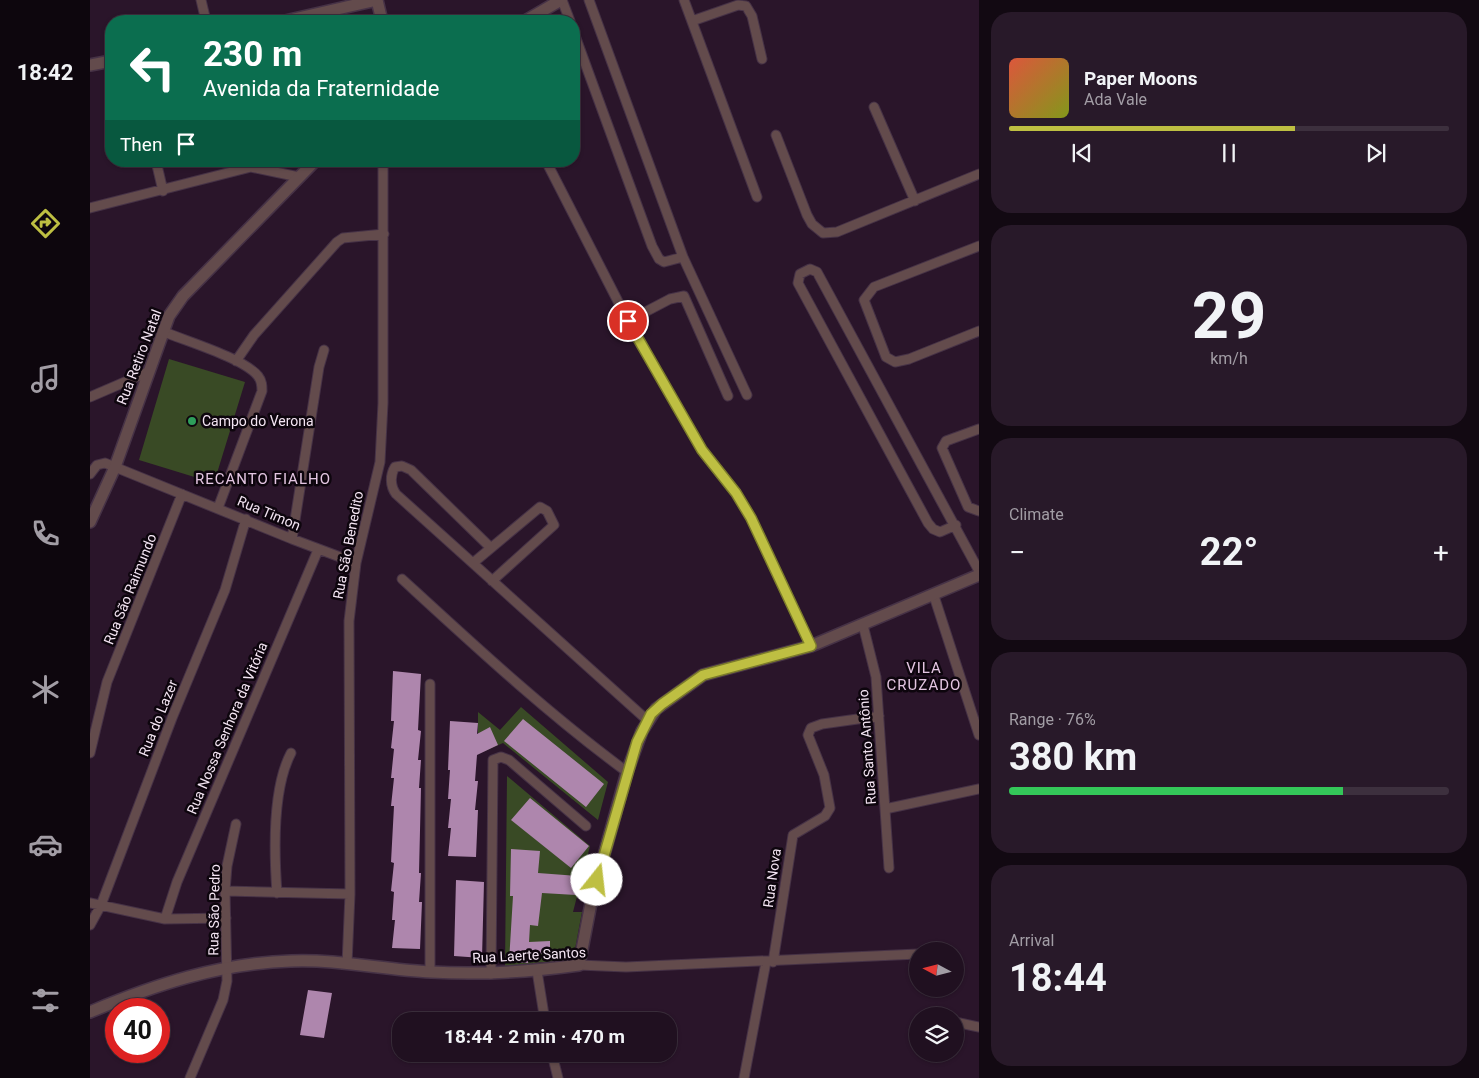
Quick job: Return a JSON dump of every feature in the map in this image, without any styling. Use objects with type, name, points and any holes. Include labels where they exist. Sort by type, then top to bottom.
[{"type":"street","points":[[201,0],[205,15]]},
{"type":"street","points":[[311,15],[377,0],[381,15]]},
{"type":"street","points":[[535,15],[561,0],[567,15]]},
{"type":"street","points":[[589,0],[683,257],[747,395]]},
{"type":"street","points":[[684,0],[757,197]]},
{"type":"street","points":[[692,21],[738,5],[746,6],[752,16],[762,59]]},
{"type":"street","points":[[580,49],[652,246],[659,259],[664,262],[683,257]]},
{"type":"street","points":[[90,65],[105,62]]},
{"type":"street","points":[[874,107],[915,201]]},
{"type":"street","points":[[776,135],[807,215],[812,224],[824,233],[837,232],[979,174]]},
{"type":"street","points":[[157,167],[163,191]]},
{"type":"street","points":[[90,208],[163,191],[239,167]]},
{"type":"street","points":[[261,167],[299,177]]},
{"type":"street","name":"Rua Retiro Natal","points":[[90,522],[115,467],[169,316],[183,296],[309,167]]},
{"type":"street","name":"Rua São Benedito","points":[[347,964],[350,894],[348,621],[356,563],[380,462],[384,234],[383,167]]},
{"type":"street","points":[[549,167],[628,321],[702,450],[736,493],[751,518],[811,646]]},
{"type":"street","points":[[236,361],[254,335],[337,242],[344,238],[384,234]]},
{"type":"street","points":[[979,246],[874,287],[864,300],[886,357],[895,362],[909,359],[979,331]]},
{"type":"street","points":[[956,525],[940,532],[933,530],[928,523],[798,283],[800,274],[810,269],[817,272],[956,525],[979,570]]},
{"type":"street","points":[[628,321],[670,299],[684,296],[728,396]]},
{"type":"street","points":[[162,332],[236,361],[258,376],[261,381],[262,391],[218,508]]},
{"type":"street","points":[[292,539],[319,366],[324,350]]},
{"type":"street","points":[[90,396],[148,372]]},
{"type":"street","points":[[979,429],[946,441],[942,448],[968,507],[979,511]]},
{"type":"street","points":[[90,474],[101,463],[115,467]]},
{"type":"street","points":[[491,548],[411,470],[402,466],[395,467],[392,485],[396,494],[647,720]]},
{"type":"street","name":"Rua Timon","points":[[115,467],[318,550],[356,563]]},
{"type":"street","name":"Rua São Raimundo","points":[[90,753],[107,682],[182,494]]},
{"type":"street","points":[[473,564],[540,507],[551,516],[554,525],[492,581]]},
{"type":"street","name":"Rua do Lazer","points":[[90,925],[101,905],[169,727],[225,590],[246,519]]},
{"type":"street","name":"Rua Nossa Senhora da Vitória","points":[[165,919],[177,882],[318,550]]},
{"type":"street","points":[[579,965],[592,898],[627,772],[647,720],[662,704],[703,675],[811,646],[934,596],[979,575]]},
{"type":"street","points":[[402,578],[502,672],[584,740],[627,772]]},
{"type":"street","points":[[934,596],[979,735]]},
{"type":"street","name":"Rua Santo Antônio","points":[[862,625],[876,677],[889,868]]},
{"type":"street","points":[[430,684],[430,972]]},
{"type":"street","name":"Rua Nova","points":[[770,962],[793,835],[825,816],[830,808],[824,775],[810,741],[810,728],[822,724],[879,716]]},
{"type":"street","points":[[277,893],[275,872],[278,804],[286,763],[291,753]]},
{"type":"street","points":[[491,974],[493,760],[501,757],[509,760],[586,826]]},
{"type":"street","points":[[884,809],[979,789]]},
{"type":"street","name":"Rua São Pedro","points":[[190,1078],[223,1000],[227,980],[225,891],[227,866],[236,824]]},
{"type":"street","points":[[225,891],[350,894]]},
{"type":"street","points":[[90,903],[165,919],[226,918]]},
{"type":"street","name":"Rua Laerte Santos","points":[[90,1012],[172,981],[227,967],[290,961],[430,972],[491,974],[537,971],[579,965],[626,968],[909,954]]},
{"type":"street","points":[[744,1078],[770,962]]},
{"type":"street","points":[[537,971],[544,1012]]},
{"type":"street","points":[[964,1024],[979,1027]]},
{"type":"street","points":[[554,1062],[558,1078]]},
{"type":"green space","name":"Campo do Verona","points":[[169,359],[245,382],[214,483],[139,460]]},
{"type":"green space","points":[[521,707],[608,782],[598,820],[503,743],[478,754],[478,712],[500,730]]},
{"type":"green space","points":[[507,776],[590,846],[573,912],[582,912],[573,960],[532,963],[531,968],[505,966]]},
{"type":"building","points":[[393,671],[421,674],[418,730],[421,731],[418,760],[421,760],[419,788],[421,788],[419,873],[421,873],[419,902],[422,902],[420,949],[392,948],[395,920],[392,920],[394,892],[391,891],[394,863],[391,862],[394,806],[391,806],[394,778],[391,778],[394,749],[391,748],[394,721],[391,721]]},
{"type":"building","points":[[523,719],[604,784],[586,807],[504,741]]},
{"type":"building","points":[[450,721],[478,723],[477,734],[490,727],[498,745],[477,755],[475,781],[478,781],[475,810],[478,810],[476,857],[448,856],[451,828],[448,828],[451,799],[448,799]]},
{"type":"building","points":[[530,798],[589,846],[571,868],[511,820]]},
{"type":"building","points":[[511,849],[540,851],[538,873],[578,876],[576,895],[542,893],[538,926],[530,925],[529,942],[550,941],[550,954],[529,954],[528,963],[509,962],[513,896],[510,896]]},
{"type":"building","points":[[456,880],[484,882],[482,958],[454,956]]},
{"type":"building","points":[[308,990],[332,993],[324,1038],[300,1035]]},
{"type":"place","name":"Campo do Verona","points":[[192,421]]},
{"type":"district","name":"RECANTO FIALHO","points":[[263,479]]},
{"type":"district","name":"VILA CRUZADO","points":[[924,676]]},
{"type":"route","points":[[597,880],[627,772],[637,742],[651,714],[703,675],[811,646],[751,518],[736,493],[702,450],[676,401],[628,321]]}]
